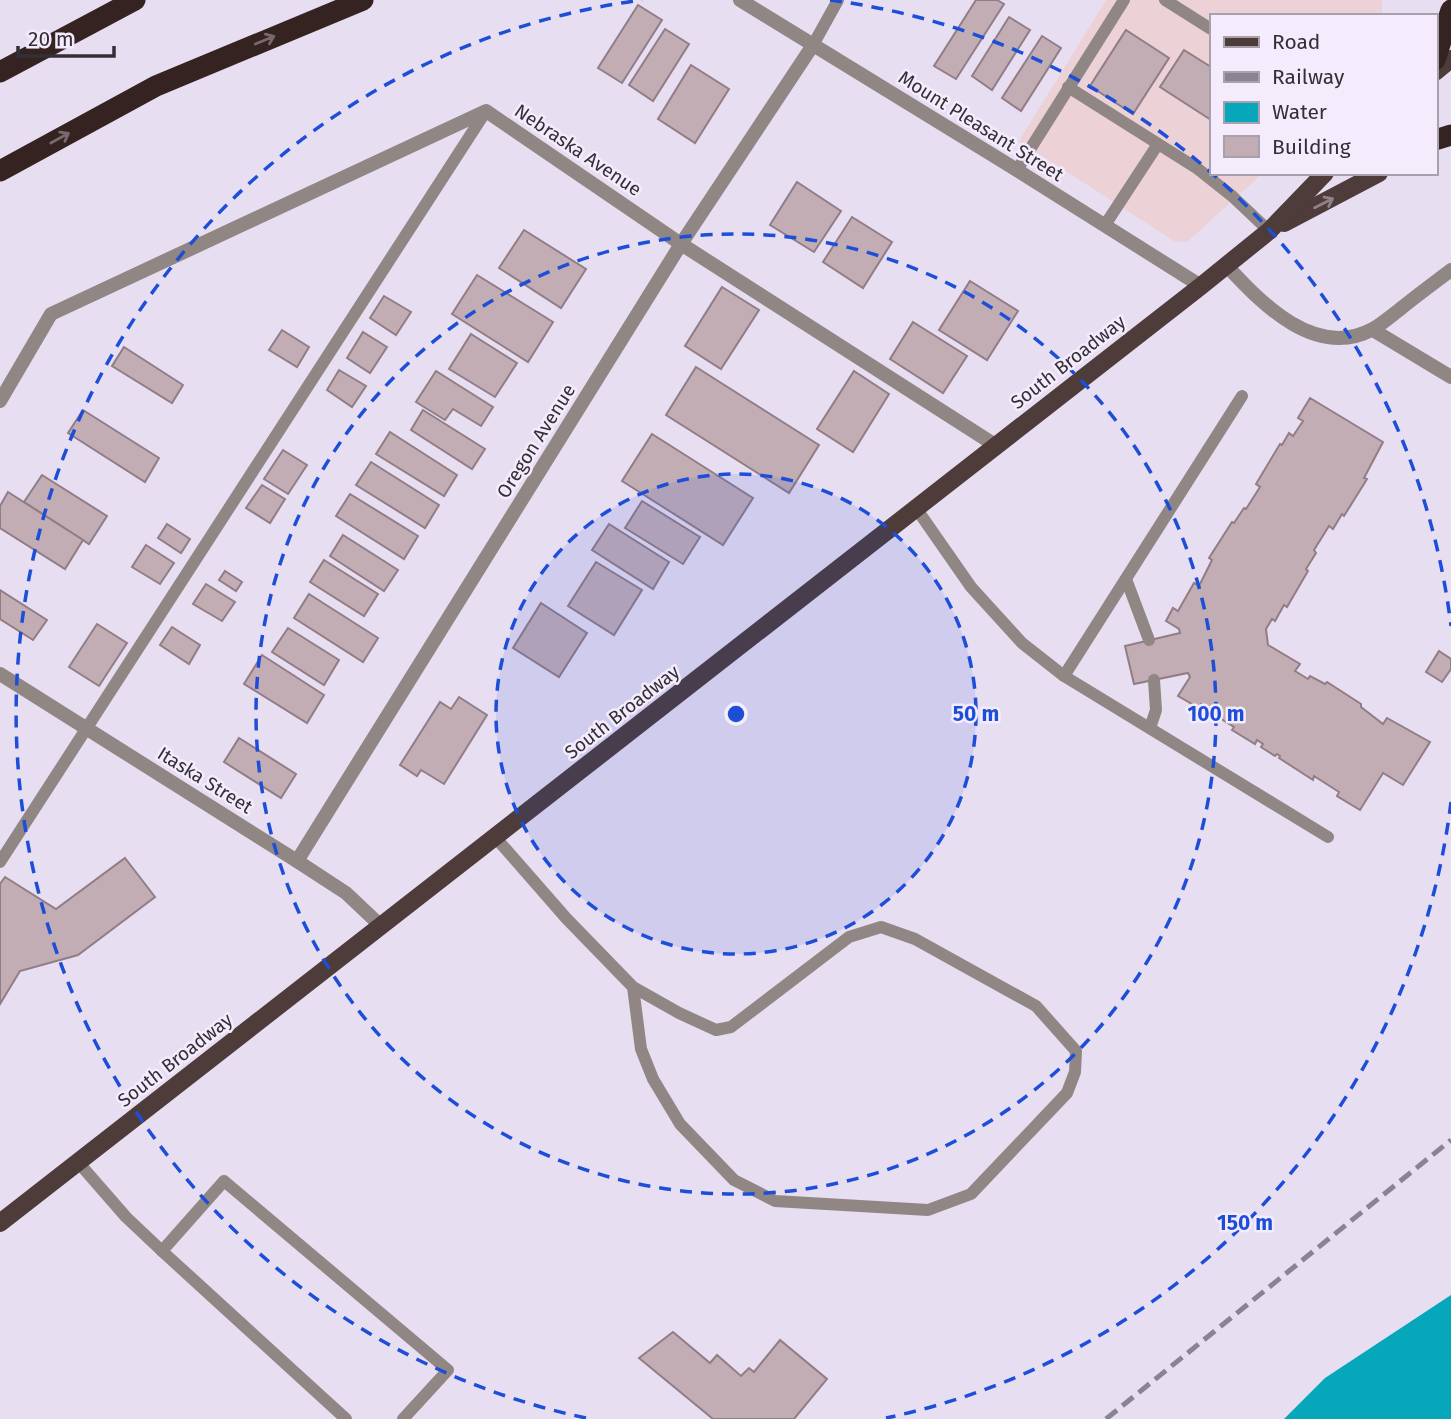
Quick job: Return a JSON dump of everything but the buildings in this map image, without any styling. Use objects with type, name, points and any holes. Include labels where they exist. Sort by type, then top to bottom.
[{"type":"highway","points":[[0,72],[135,0]]},
{"type":"highway","points":[[0,171],[156,86],[363,0]]},
{"type":"highway","points":[[1437,54],[1451,10]]},
{"type":"main road","points":[[1437,70],[1451,59]]},
{"type":"main road","points":[[1437,136],[1451,123]]},
{"type":"main road","name":"South Broadway","points":[[0,1223],[1201,286],[1269,231],[1323,175]]},
{"type":"main road","name":"South Broadway","points":[[1269,231],[1374,175]]},
{"type":"street","name":"Mount Pleasant Street","points":[[740,0],[1201,286]]},
{"type":"street","name":"Oregon Avenue","points":[[297,861],[681,244],[813,45]]},
{"type":"street","name":"Nebraska Avenue","points":[[0,401],[51,314],[486,111],[681,244],[995,445]]},
{"type":"street","points":[[1227,265],[1255,297],[1283,319],[1316,336],[1345,338],[1373,330],[1451,270]]},
{"type":"street","points":[[1373,330],[1451,377]]},
{"type":"street","name":"Itaska Street","points":[[0,674],[297,861],[345,893],[382,927]]},
{"type":"lane","points":[[813,45],[838,0]]},
{"type":"lane","points":[[1017,170],[1124,0]]},
{"type":"lane","points":[[1165,0],[1210,28]]},
{"type":"lane","points":[[1068,87],[1198,169],[1269,231]]},
{"type":"lane","points":[[0,862],[486,111]]},
{"type":"lane","points":[[1105,225],[1158,144]]},
{"type":"lane","points":[[1064,676],[1242,396]]},
{"type":"lane","points":[[916,508],[971,587],[1022,643],[1064,676],[1328,837]]},
{"type":"lane","points":[[1126,579],[1149,640]]},
{"type":"lane","points":[[1150,728],[1156,710],[1154,680]]},
{"type":"lane","points":[[496,838],[566,918],[633,987],[716,1030],[731,1027],[849,937],[881,927],[915,939],[1036,1006],[1076,1051],[1075,1072],[1067,1093],[971,1194],[928,1210],[775,1201],[734,1180],[680,1124],[653,1079],[641,1049],[633,987]]},
{"type":"lane","points":[[78,1162],[126,1217],[346,1419]]},
{"type":"lane","points":[[162,1251],[224,1181],[449,1370],[403,1419]]},
{"type":"shaded area","points":[[1106,0],[1382,0],[1382,14],[1210,14],[1210,175],[1261,175],[1187,242],[1174,241],[1019,141]]},
{"type":"water","points":[[1451,1295],[1451,1419],[1284,1419],[1325,1378]]},
{"type":"railway","points":[[1106,1419],[1451,1140]]}]
